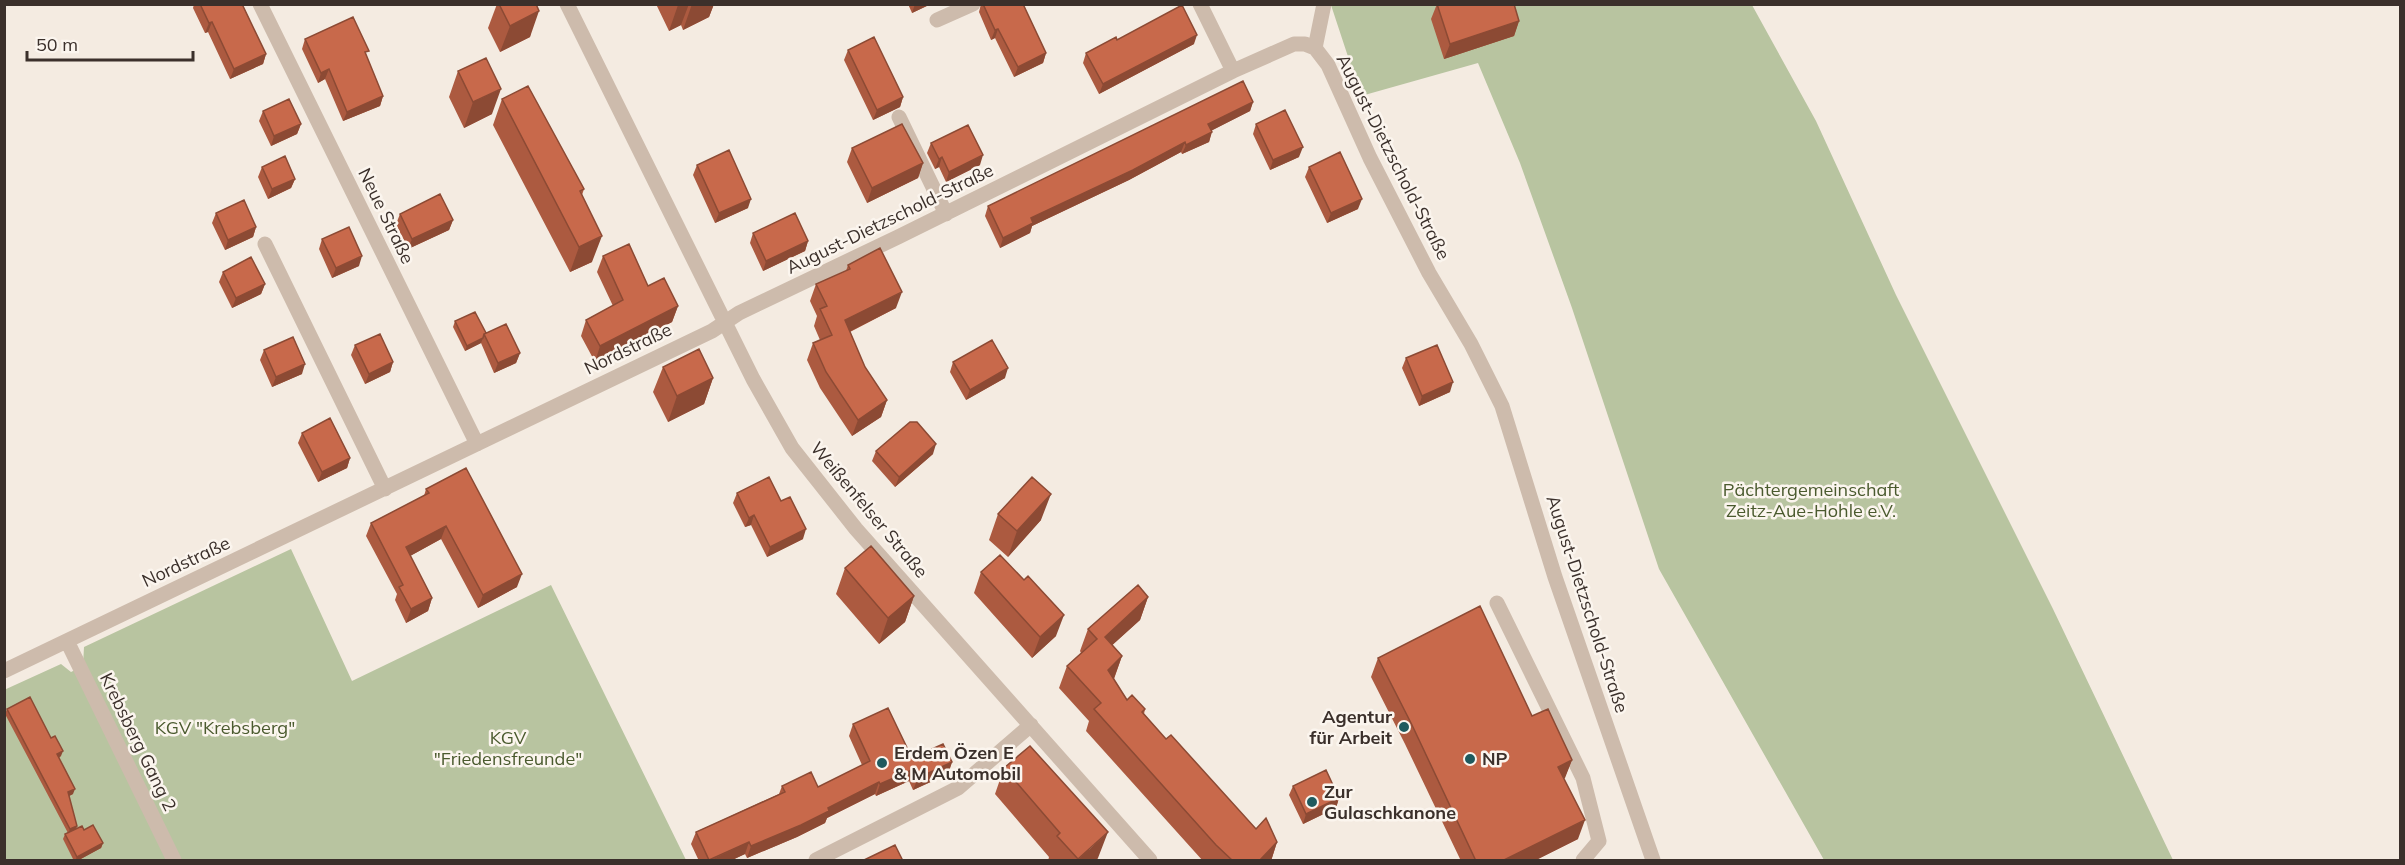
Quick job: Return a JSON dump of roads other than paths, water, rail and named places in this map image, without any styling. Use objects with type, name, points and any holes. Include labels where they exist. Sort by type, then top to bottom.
[{"type":"street","name":"Neue Straße","points":[[260,4],[477,444]]},
{"type":"street","name":"Weißenfelser Straße","points":[[567,4],[765,402],[808,470],[856,529],[1150,861]]},
{"type":"street","points":[[937,20],[973,4]]},
{"type":"street","points":[[1200,4],[1233,71]]},
{"type":"street","points":[[1315,48],[1324,4]]},
{"type":"street","name":"August-Dietzschold-Straße","points":[[726,322],[740,313],[946,214],[1233,71],[1294,45],[1305,44],[1315,48],[1328,65],[1370,158],[1429,273],[1471,344],[1502,406],[1559,587],[1653,861]]},
{"type":"street","points":[[899,117],[946,214]]},
{"type":"street","points":[[265,244],[385,489]]},
{"type":"street","name":"Nordstraße","points":[[4,671],[712,331],[726,322]]},
{"type":"street","points":[[1497,603],[1582,778],[1599,841],[1582,861]]},
{"type":"street","name":"Krebsberg Gang 2","points":[[67,641],[174,861]]},
{"type":"street","points":[[816,861],[958,788],[1031,726]]},
{"type":"place","name":"Agentur für Arbeit","points":[[1404,727]]},
{"type":"place","name":"NP","points":[[1470,759]]},
{"type":"place","name":"Erdem Özen E & M Automobil","points":[[882,763]]},
{"type":"place","name":"Zur Gulaschkanone","points":[[1312,802]]},
{"type":"park label","name":"Pächtergemeinschaft Zeitz-Aue-Hohle e.V.","points":[[1811,500]]},
{"type":"park label","name":"KGV \"Krebsberg\"","points":[[225,728]]},
{"type":"park label","name":"KGV \"Friedensfreunde\"","points":[[508,748]]}]
